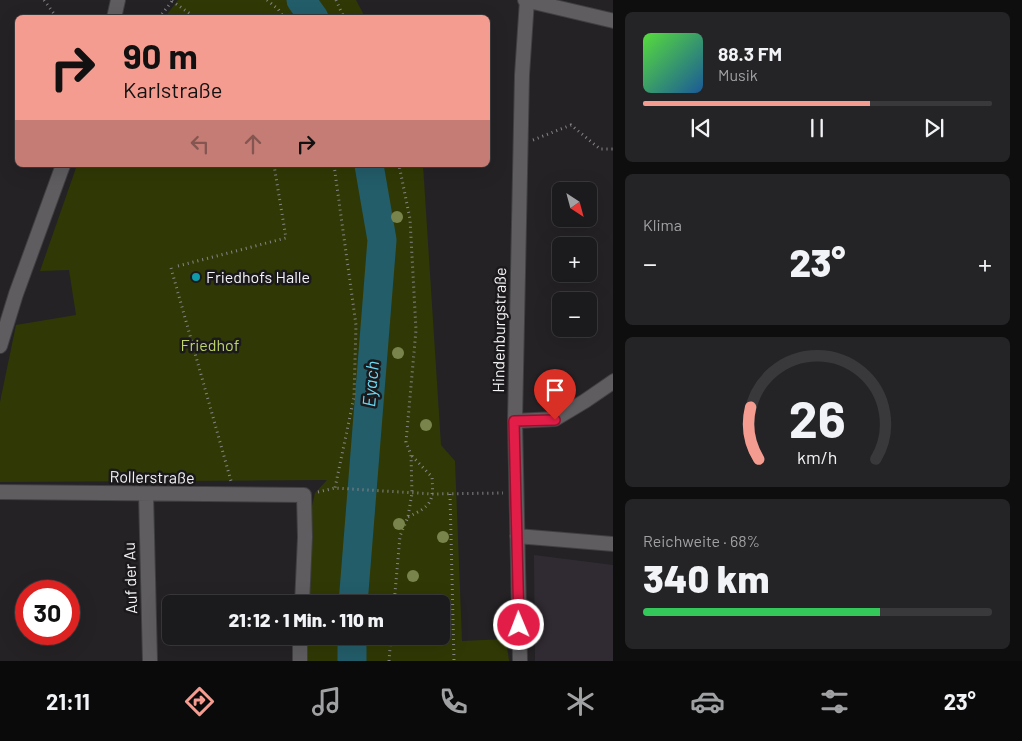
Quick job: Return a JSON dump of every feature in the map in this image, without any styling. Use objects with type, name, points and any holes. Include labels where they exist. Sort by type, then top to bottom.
[{"type":"street","points":[[115,15],[118,0]]},
{"type":"street","points":[[527,0],[613,21]]},
{"type":"street","name":"Hindenburgstraße","points":[[520,661],[514,421],[522,75],[527,0]]},
{"type":"street","points":[[0,346],[5,312],[62,167]]},
{"type":"street","points":[[514,421],[555,420],[613,380]]},
{"type":"street","name":"Rollerstraße","points":[[0,492],[304,495],[305,537],[302,595]]},
{"type":"street","name":"Auf der Au","points":[[146,494],[150,661]]},
{"type":"street","points":[[517,536],[613,544]]},
{"type":"street","points":[[300,645],[300,661]]},
{"type":"path","points":[[44,0],[55,15]]},
{"type":"path","points":[[161,15],[172,0],[192,15]]},
{"type":"path","points":[[267,0],[282,15]]},
{"type":"path","points":[[336,0],[343,15]]},
{"type":"path","points":[[520,145],[571,125],[600,149],[613,149]]},
{"type":"path","points":[[178,266],[286,238],[274,167]]},
{"type":"path","points":[[334,167],[356,325],[354,397],[335,488],[433,494],[516,493]]},
{"type":"path","points":[[395,595],[400,536],[408,517],[412,493],[411,455],[406,442],[416,330],[410,219],[399,167]]},
{"type":"path","points":[[171,268],[235,495]]},
{"type":"path","points":[[408,517],[425,509],[433,494],[432,477],[411,455]]},
{"type":"path","points":[[450,494],[454,661]]},
{"type":"path","points":[[389,661],[390,645]]},
{"type":"shaded area","points":[[534,555],[613,565],[613,661],[535,661]]},
{"type":"green space","points":[[178,0],[356,0],[364,15],[167,15]]},
{"type":"green space","name":"Friedhof","points":[[76,167],[423,167],[441,445],[455,461],[462,641],[506,639],[509,661],[300,661],[300,645],[450,645],[450,595],[302,595],[305,537],[315,493],[327,480],[0,482],[0,402],[16,325],[76,315],[69,270],[40,271]]},
{"type":"waterway","name":"Eyach","points":[[301,0],[312,15]]},
{"type":"waterway","name":"Eyach","points":[[354,595],[382,240],[369,167]]},
{"type":"waterway","name":"Eyach","points":[[352,645],[352,661]]},
{"type":"place","name":"Friedhofs Halle","points":[[196,277]]},
{"type":"route","points":[[519,625],[514,421],[555,420]]}]
